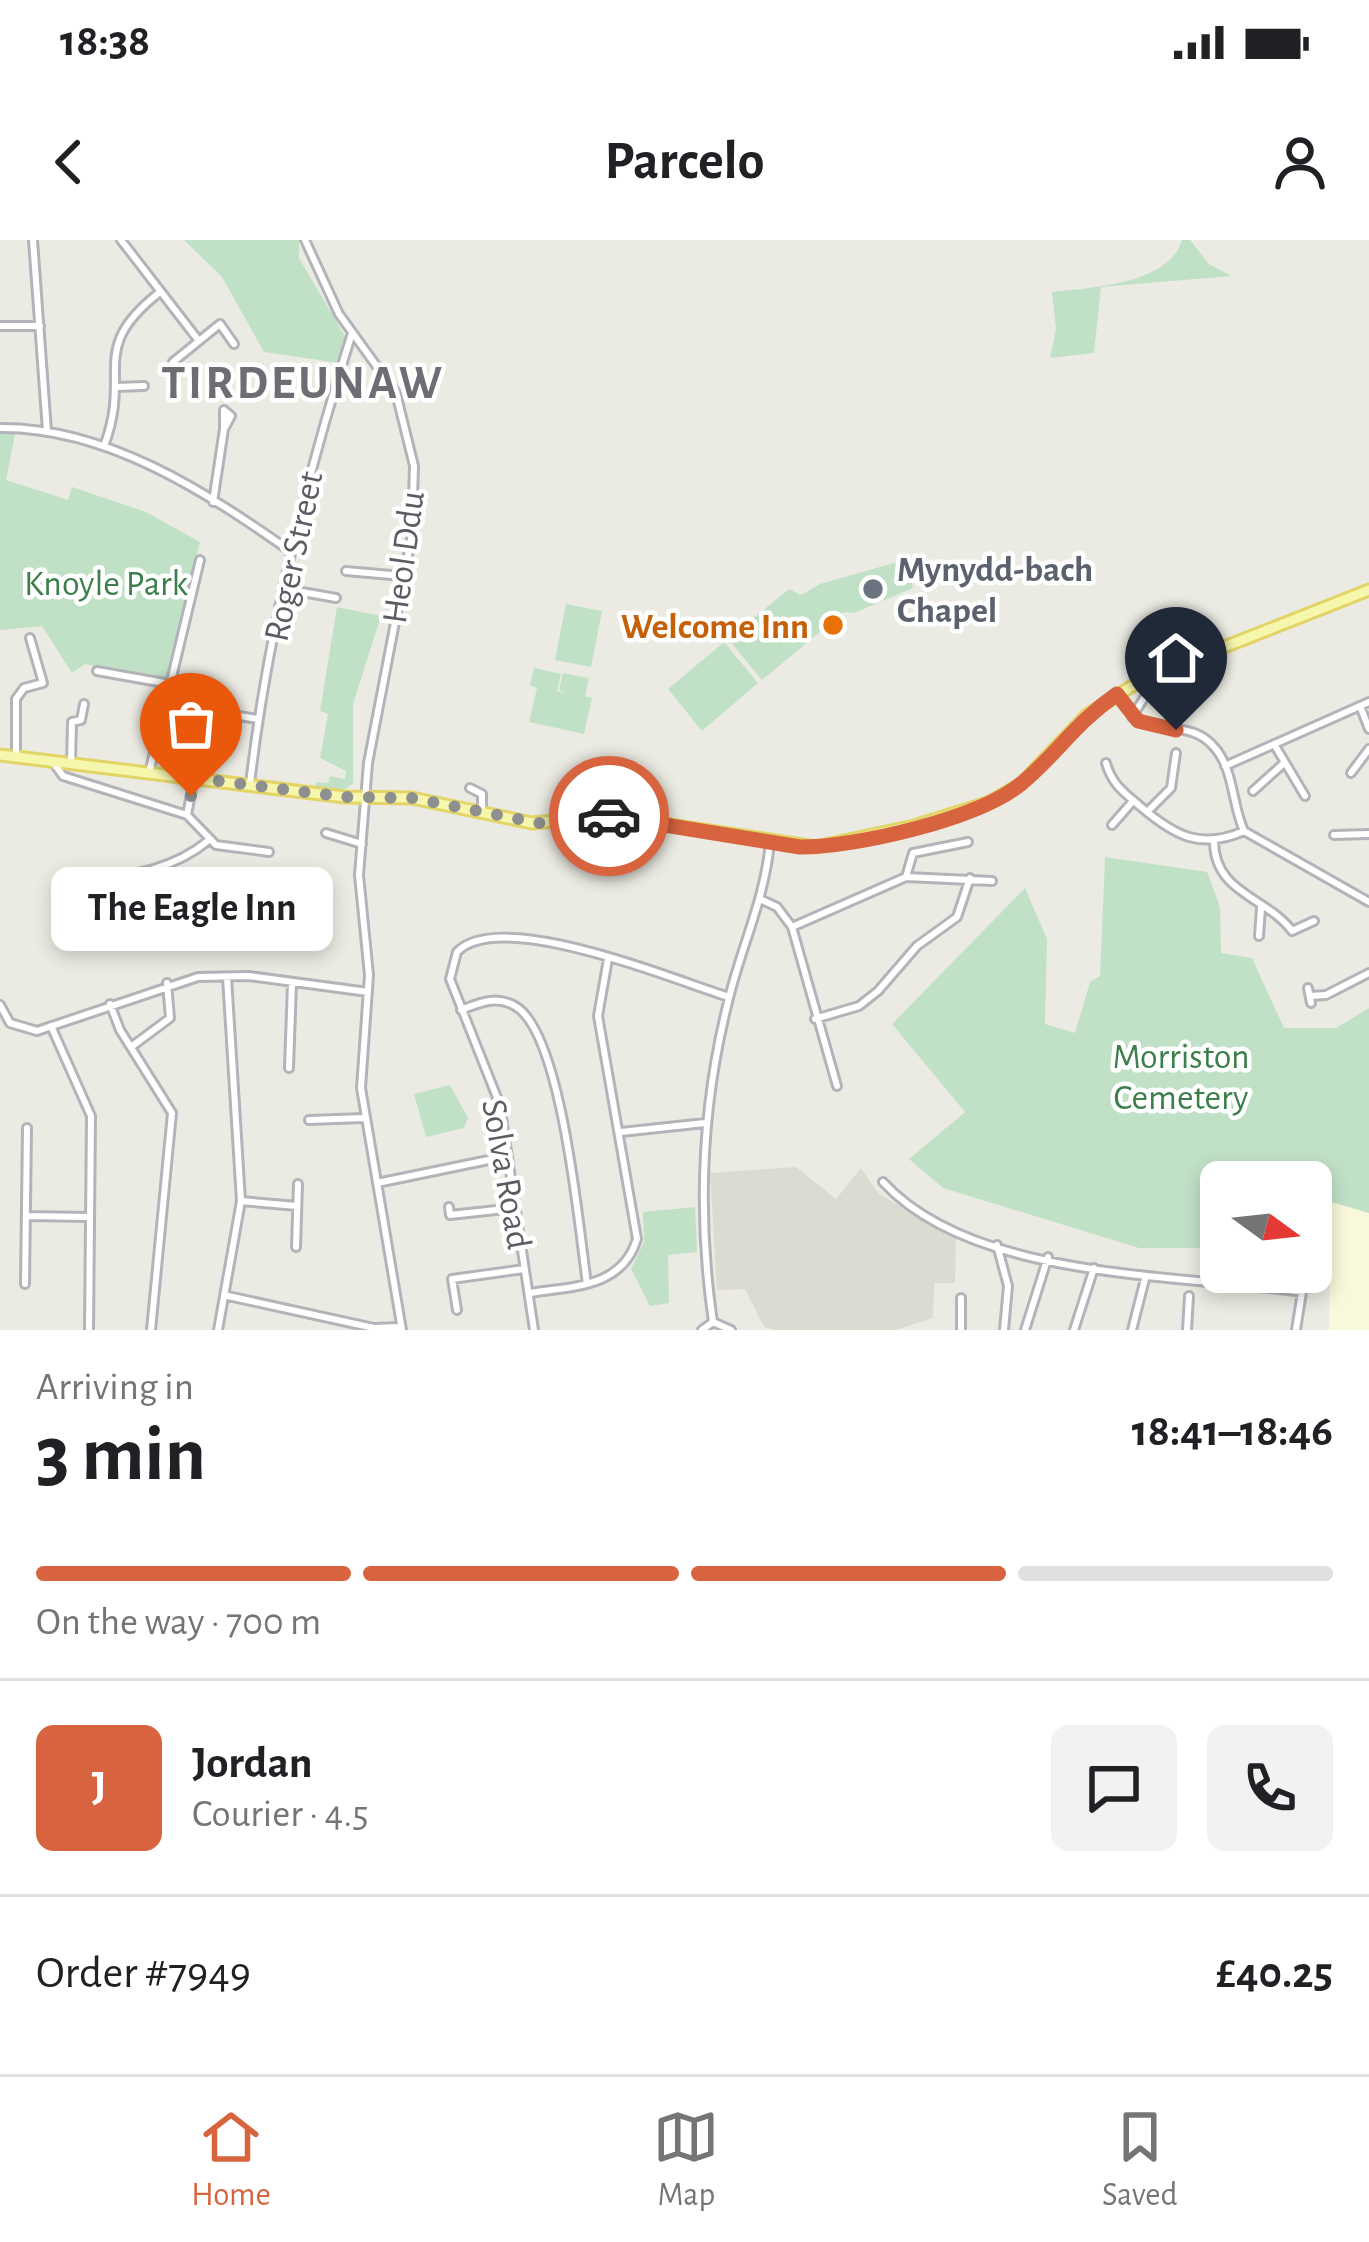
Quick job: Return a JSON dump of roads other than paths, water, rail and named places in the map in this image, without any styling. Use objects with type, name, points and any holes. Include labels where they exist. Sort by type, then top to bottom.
[{"type":"main road","points":[[0,755],[482,809],[532,823],[610,816],[770,842],[831,844],[988,803],[1021,784],[1066,734],[1117,694],[1369,590]]},
{"type":"street","points":[[33,240],[47,431]]},
{"type":"street","points":[[121,240],[199,341]]},
{"type":"street","name":"Heol Ddu","points":[[305,240],[327,295],[396,392],[411,445],[415,485],[412,534],[365,797],[358,874],[368,992],[360,1066],[364,1118],[402,1328]]},
{"type":"street","points":[[104,446],[116,410],[118,334],[130,315],[160,292]]},
{"type":"street","points":[[173,362],[220,324],[234,344]]},
{"type":"street","points":[[0,326],[40,326]]},
{"type":"street","name":"Roger Street","points":[[250,784],[257,719],[300,497],[352,332]]},
{"type":"street","points":[[116,387],[144,386]]},
{"type":"street","points":[[0,428],[47,431],[104,446],[214,502],[290,551]]},
{"type":"street","points":[[214,502],[224,429]]},
{"type":"street","points":[[149,773],[200,560]]},
{"type":"street","points":[[346,571],[391,575]]},
{"type":"street","points":[[285,589],[323,601],[336,598]]},
{"type":"street","points":[[16,758],[16,699],[23,688],[44,683],[30,638]]},
{"type":"street","points":[[1132,717],[1144,698],[1199,670]]},
{"type":"street","points":[[97,671],[170,685]]},
{"type":"street","points":[[1117,694],[1132,717],[1150,727],[1206,739],[1226,766],[1244,831]]},
{"type":"street","points":[[71,764],[72,722],[81,720],[84,704]]},
{"type":"street","points":[[1226,766],[1365,704],[1369,729]]},
{"type":"street","points":[[216,712],[257,719]]},
{"type":"street","points":[[1274,744],[1306,796]]},
{"type":"street","points":[[1351,773],[1369,749]]},
{"type":"street","points":[[1147,812],[1171,788],[1176,753]]},
{"type":"street","points":[[53,762],[65,777],[187,815],[208,840],[269,852]]},
{"type":"street","points":[[1106,764],[1112,780],[1171,832],[1214,841],[1244,831],[1367,896]]},
{"type":"street","points":[[1252,790],[1283,764]]},
{"type":"street","points":[[187,815],[194,778]]},
{"type":"street","points":[[470,788],[482,794],[482,809]]},
{"type":"street","points":[[1112,825],[1133,801]]},
{"type":"street","points":[[326,833],[362,844]]},
{"type":"street","points":[[1334,835],[1369,834]]},
{"type":"street","points":[[67,879],[117,877],[179,863],[208,840]]},
{"type":"street","points":[[1214,841],[1217,862],[1229,882],[1261,908],[1292,931],[1314,921]]},
{"type":"street","points":[[713,1322],[702,1208],[705,1123],[729,998],[762,900],[770,842]]},
{"type":"street","points":[[906,877],[913,853],[968,842]]},
{"type":"street","points":[[792,927],[906,877],[992,881]]},
{"type":"street","points":[[815,1019],[859,1006],[878,991],[917,946],[957,917],[970,878]]},
{"type":"street","points":[[762,900],[774,904],[792,927],[837,1086]]},
{"type":"street","points":[[1258,936],[1261,908]]},
{"type":"street","name":"Solva Road","points":[[534,1330],[496,1094],[450,973],[457,952],[476,938],[541,941],[729,998]]},
{"type":"street","points":[[528,1293],[587,1284],[624,1267],[637,1239],[598,1016],[608,958]]},
{"type":"street","points":[[1310,995],[1326,995],[1369,973]]},
{"type":"street","points":[[0,1005],[19,1029],[51,1026],[167,983],[227,976],[368,992]]},
{"type":"street","points":[[218,1330],[241,1201],[227,976]]},
{"type":"street","points":[[289,1068],[292,982]]},
{"type":"street","points":[[131,1047],[170,1018],[167,983]]},
{"type":"street","points":[[461,1010],[501,1000],[521,1010],[531,1022],[555,1079],[587,1284]]},
{"type":"street","points":[[110,1004],[172,1113],[151,1330]]},
{"type":"street","points":[[51,1026],[90,1107],[89,1330]]},
{"type":"street","points":[[310,1120],[364,1118]]},
{"type":"street","points":[[621,1132],[705,1123]]},
{"type":"street","points":[[25,1284],[27,1128]]},
{"type":"street","points":[[376,1183],[508,1156]]},
{"type":"street","points":[[883,1182],[925,1217],[997,1245],[1144,1280],[1207,1280],[1302,1292],[1296,1330]]},
{"type":"street","points":[[296,1247],[298,1184]]},
{"type":"street","points":[[241,1201],[297,1206]]},
{"type":"street","points":[[449,1207],[450,1215],[515,1208]]},
{"type":"street","points":[[26,1216],[89,1217]]},
{"type":"street","points":[[997,1245],[1008,1286],[1004,1330]]},
{"type":"street","points":[[1024,1330],[1048,1257]]},
{"type":"street","points":[[1074,1330],[1094,1268]]},
{"type":"street","points":[[458,1310],[452,1279],[524,1269]]},
{"type":"street","points":[[1132,1330],[1144,1280]]},
{"type":"street","points":[[227,1296],[374,1328],[402,1328]]},
{"type":"street","points":[[1187,1330],[1190,1296]]},
{"type":"street","points":[[961,1298],[961,1330]]},
{"type":"street","points":[[702,1330],[713,1322]]},
{"type":"street","points":[[713,1322],[731,1330]]},
{"type":"place","name":"Mynydd-bach Chapel","points":[[873,589]]},
{"type":"place","name":"Welcome Inn","points":[[833,625]]},
{"type":"place","name":"The Eagle Inn","points":[[191,796]]},
{"type":"district","name":"TIRDEUNAW","points":[[303,381]]},
{"type":"park label","name":"Knoyle Park","points":[[106,582]]},
{"type":"park label","name":"Morriston Cemetery","points":[[1181,1076]]}]
